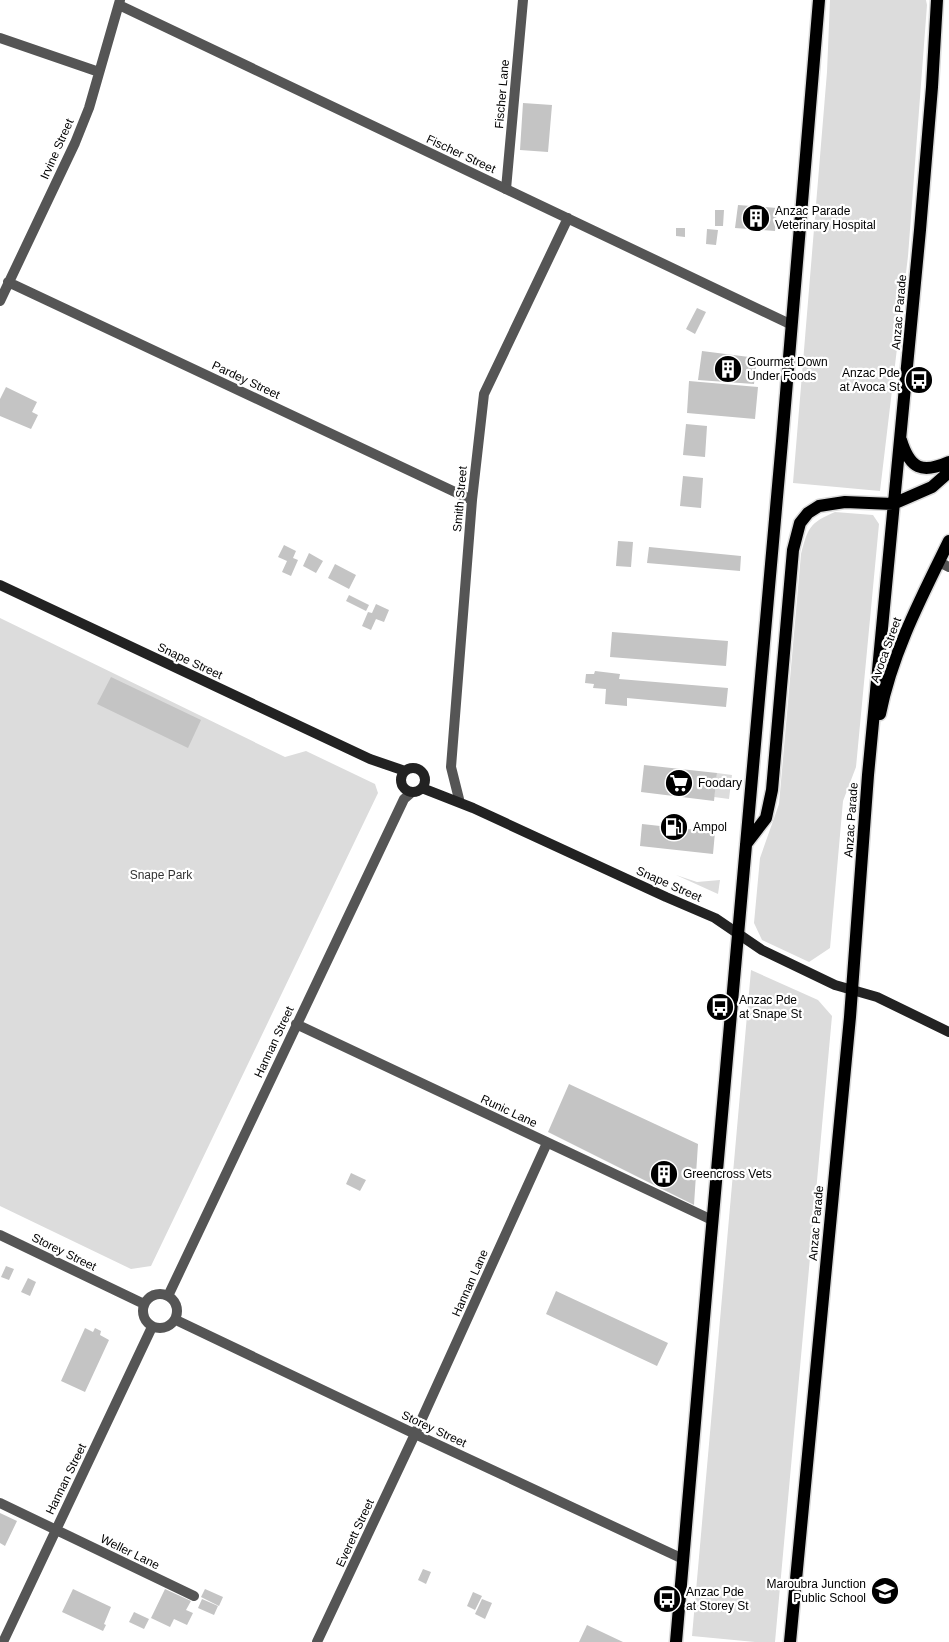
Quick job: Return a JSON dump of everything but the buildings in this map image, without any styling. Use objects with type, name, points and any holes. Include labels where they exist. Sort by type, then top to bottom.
[{"type":"main road","points":[[676,1642],[792,325],[818,0]]},
{"type":"main road","name":"Anzac Parade","points":[[790,1642],[852,990],[868,775],[932,96],[937,0]]},
{"type":"main road","points":[[901,438],[910,461],[917,466],[926,469],[949,462]]},
{"type":"main road","points":[[746,844],[766,818],[772,790],[790,576],[793,550],[800,523],[808,513],[825,504],[846,502],[893,504],[932,487],[949,472]]},
{"type":"main road","name":"Avoca Street","points":[[868,775],[888,679],[904,638],[944,564],[949,541]]},
{"type":"street","name":"Fischer Lane","points":[[506,189],[523,0]]},
{"type":"street","name":"Fischer Street","points":[[119,3],[792,325]]},
{"type":"street","name":"Irvine Street","points":[[0,301],[75,143],[89,108],[119,3]]},
{"type":"street","points":[[0,38],[99,72]]},
{"type":"street","name":"Smith Street","points":[[459,799],[452,767],[472,500],[484,394],[568,218]]},
{"type":"street","name":"Pardey Street","points":[[8,282],[472,500]]},
{"type":"street","name":"Snape Street","points":[[0,585],[403,774]]},
{"type":"street","points":[[412,768],[420,770],[424,784],[419,790],[407,793],[402,786],[403,774],[412,768]]},
{"type":"street","name":"Snape Street","points":[[424,784],[459,799],[473,808]]},
{"type":"street","name":"Snape Street","points":[[424,784],[715,918],[762,950],[835,985],[877,998],[949,1032]]},
{"type":"street","name":"Hannan Street","points":[[168,1296],[407,793]]},
{"type":"street","name":"Runic Lane","points":[[296,1024],[712,1220]]},
{"type":"street","name":"Hannan Lane","points":[[415,1434],[547,1143]]},
{"type":"street","name":"Storey Street","points":[[0,1235],[144,1304]]},
{"type":"street","points":[[164,1294],[174,1300],[177,1306],[176,1320],[166,1328],[152,1327],[144,1317],[144,1304],[154,1295],[164,1294]]},
{"type":"street","name":"Storey Street","points":[[176,1320],[684,1559]]},
{"type":"street","name":"Hannan Street","points":[[3,1642],[152,1327]]},
{"type":"street","name":"Everett Street","points":[[316,1642],[415,1434]]},
{"type":"street","name":"Weller Lane","points":[[0,1503],[194,1596]]},
{"type":"green space","points":[[830,0],[926,0],[927,5],[908,256],[880,491],[793,483],[827,72]]},
{"type":"green space","points":[[835,512],[873,515],[879,524],[856,767],[843,801],[830,948],[809,962],[762,940],[754,923],[760,858],[779,804],[801,554],[811,527]]},
{"type":"green space","name":"Snape Park","points":[[0,618],[285,757],[306,751],[375,784],[378,793],[151,1266],[131,1269],[0,1206]]},
{"type":"green space","points":[[717,773],[732,775],[729,799],[714,797]]},
{"type":"green space","points":[[676,875],[697,882],[720,880],[718,894]]},
{"type":"green space","points":[[751,970],[818,1000],[832,1016],[775,1642],[692,1636]]},
{"type":"place","name":"Anzac Parade Veterinary Hospital","points":[[756,218]]},
{"type":"place","name":"Gourmet Down Under Foods","points":[[728,369]]},
{"type":"place","name":"Anzac Pde at Avoca St","points":[[919,380]]},
{"type":"place","name":"Foodary","points":[[679,783]]},
{"type":"place","name":"Ampol","points":[[674,827]]},
{"type":"place","name":"Anzac Pde at Snape St","points":[[720,1007]]},
{"type":"place","name":"Greencross Vets","points":[[664,1174]]},
{"type":"place","name":"Maroubra Junction Public School","points":[[885,1591]]},
{"type":"place","name":"Anzac Pde at Storey St","points":[[667,1599]]}]
